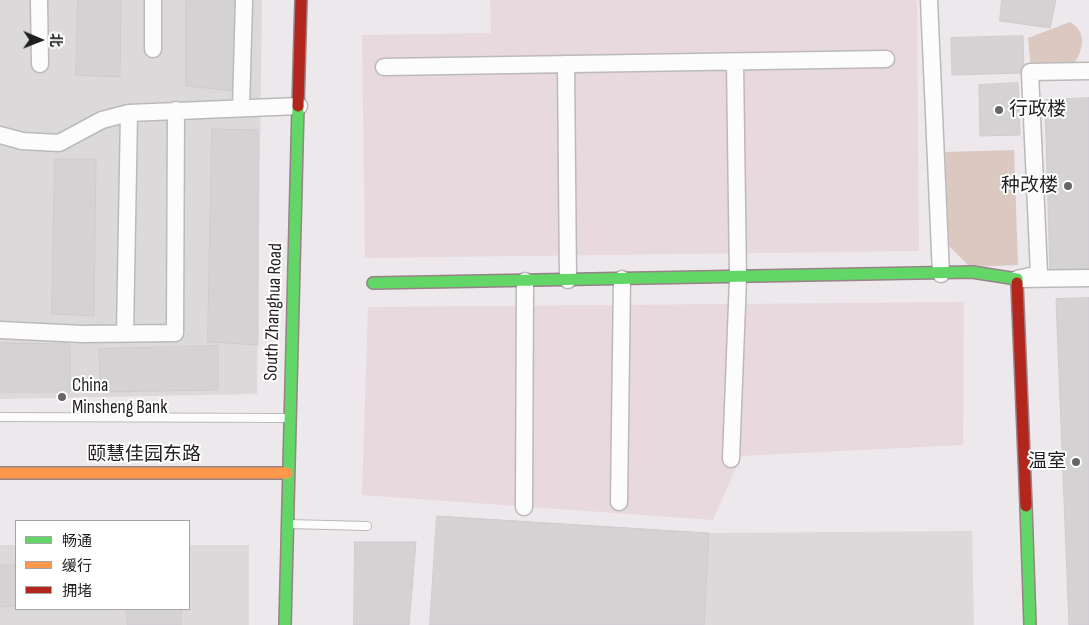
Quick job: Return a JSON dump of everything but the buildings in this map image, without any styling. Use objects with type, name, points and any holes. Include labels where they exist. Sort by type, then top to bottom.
[{"type":"street","points":[[38,0],[40,64]]},
{"type":"street","points":[[153,0],[153,48]]},
{"type":"street","points":[[241,108],[244,0]]},
{"type":"street","name":"South Zhanghua Road","points":[[285,625],[287,473],[301,0]]},
{"type":"street","points":[[929,0],[941,274]]},
{"type":"street","points":[[384,67],[886,59]]},
{"type":"street","points":[[731,459],[738,278],[735,62]]},
{"type":"street","points":[[566,64],[568,280]]},
{"type":"street","points":[[1016,279],[1039,274],[1030,72],[1089,71]]},
{"type":"street","points":[[0,135],[22,142],[59,143],[102,120],[129,113],[299,106]]},
{"type":"street","points":[[0,330],[125,334],[175,333],[176,110]]},
{"type":"street","points":[[125,334],[129,113]]},
{"type":"street","points":[[373,283],[738,278],[972,272],[1016,279],[1089,278]]},
{"type":"street","points":[[619,502],[622,279]]},
{"type":"street","points":[[1016,279],[1030,625]]},
{"type":"street","points":[[524,507],[526,281]]},
{"type":"street","name":"颐慧佳园东路","points":[[0,473],[287,473]]},
{"type":"lane","points":[[0,417],[289,418]]},
{"type":"lane","points":[[286,524],[367,526]]},
{"type":"shaded area","points":[[0,0],[262,0],[257,394],[0,399]]},
{"type":"shaded area","points":[[490,0],[917,0],[919,251],[365,258],[362,35],[491,33]]},
{"type":"shaded area","points":[[1070,22],[1080,32],[1082,37],[1081,50],[1075,63],[1070,69],[1031,70],[1028,38]]},
{"type":"shaded area","points":[[1014,150],[1018,265],[970,267],[949,246],[945,152]]},
{"type":"shaded area","points":[[964,302],[963,445],[741,456],[713,520],[362,495],[368,307]]},
{"type":"shaded area","points":[[972,531],[974,625],[704,625],[709,533]]},
{"type":"shaded area","points":[[0,545],[15,545],[15,610],[190,610],[190,545],[249,545],[249,625],[0,625]]},
{"type":"traffic: fast","points":[[285,625],[298,106]]},
{"type":"traffic: fast","points":[[373,283],[972,272],[1017,279],[1017,283]]},
{"type":"traffic: fast","points":[[1026,506],[1030,625]]},
{"type":"traffic: slow","points":[[0,473],[287,473]]},
{"type":"traffic: jam","points":[[298,106],[301,0]]},
{"type":"traffic: jam","points":[[1017,283],[1026,506]]},
{"type":"place","name":"行政楼","points":[[999,110]]},
{"type":"place","name":"种改楼","points":[[1068,186]]},
{"type":"place","name":"China Minsheng Bank","points":[[62,397]]},
{"type":"place","name":"温室","points":[[1076,462]]}]
